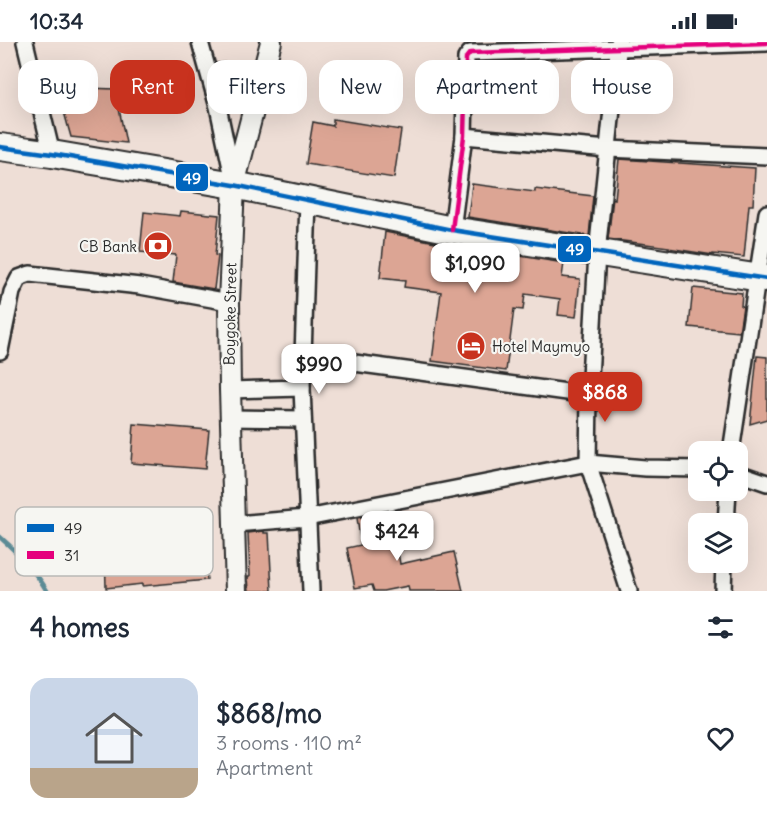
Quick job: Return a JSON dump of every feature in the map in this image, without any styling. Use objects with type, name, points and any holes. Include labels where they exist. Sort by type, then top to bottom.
[{"type":"highway","points":[[0,147],[234,184],[452,230],[762,279]]},
{"type":"street","points":[[24,42],[52,154]]},
{"type":"street","points":[[200,42],[218,107],[234,184]]},
{"type":"street","name":"Boygoke Street","points":[[237,591],[229,302],[234,184],[271,42]]},
{"type":"street","points":[[452,230],[464,136],[466,58],[470,53],[619,45],[767,43]]},
{"type":"street","points":[[619,45],[597,254],[589,395],[588,463],[629,591]]},
{"type":"street","points":[[464,136],[608,149],[767,156]]},
{"type":"street","points":[[308,200],[302,388],[311,591]]},
{"type":"street","points":[[733,441],[762,279],[767,213]]},
{"type":"street","points":[[0,351],[12,292],[19,278],[30,274],[140,286],[229,302]]},
{"type":"street","points":[[303,356],[589,395]]},
{"type":"street","points":[[230,390],[302,388]]},
{"type":"street","points":[[231,418],[303,419]]},
{"type":"street","points":[[235,524],[307,518],[588,463],[688,469]]},
{"type":"street","points":[[748,476],[767,483]]},
{"type":"street","points":[[723,591],[724,573]]},
{"type":"building","points":[[98,88],[110,89],[110,114],[120,114],[126,143],[71,137],[65,114],[98,114]]},
{"type":"building","points":[[333,119],[401,130],[394,178],[306,164],[313,122],[333,126]]},
{"type":"building","points":[[619,159],[755,168],[753,205],[749,205],[744,257],[713,255],[608,239]]},
{"type":"building","points":[[472,184],[593,196],[589,236],[468,217]]},
{"type":"building","points":[[181,211],[219,215],[214,289],[173,282],[176,255],[140,252],[144,212],[180,216]]},
{"type":"building","points":[[385,232],[564,263],[562,277],[580,279],[576,317],[558,315],[560,299],[525,294],[523,310],[514,309],[506,371],[432,361],[441,292],[404,287],[405,281],[380,278]]},
{"type":"building","points":[[693,288],[742,293],[741,306],[743,306],[739,332],[689,327]]},
{"type":"building","points":[[757,356],[767,357],[767,419],[750,424]]},
{"type":"building","points":[[134,424],[209,430],[205,469],[131,463]]},
{"type":"building","points":[[391,511],[400,564],[454,552],[463,591],[409,591],[408,586],[374,591],[372,585],[355,588],[347,548],[361,545],[357,518]]},
{"type":"building","points":[[264,531],[264,533],[269,533],[272,591],[249,591],[248,533]]},
{"type":"building","points":[[106,576],[207,576],[207,580],[142,586],[142,584],[106,588]]},
{"type":"waterway","points":[[0,537],[15,551]]},
{"type":"waterway","points":[[37,576],[47,591]]},
{"type":"transit line","name":"31","points":[[452,230],[464,136],[466,58],[470,53],[767,43]]},
{"type":"transit line","name":"49","points":[[0,147],[234,185],[452,230],[767,279]]},
{"type":"place","name":"CB Bank","points":[[158,246]]},
{"type":"place","name":"Hotel Maymyo","points":[[471,346]]}]
